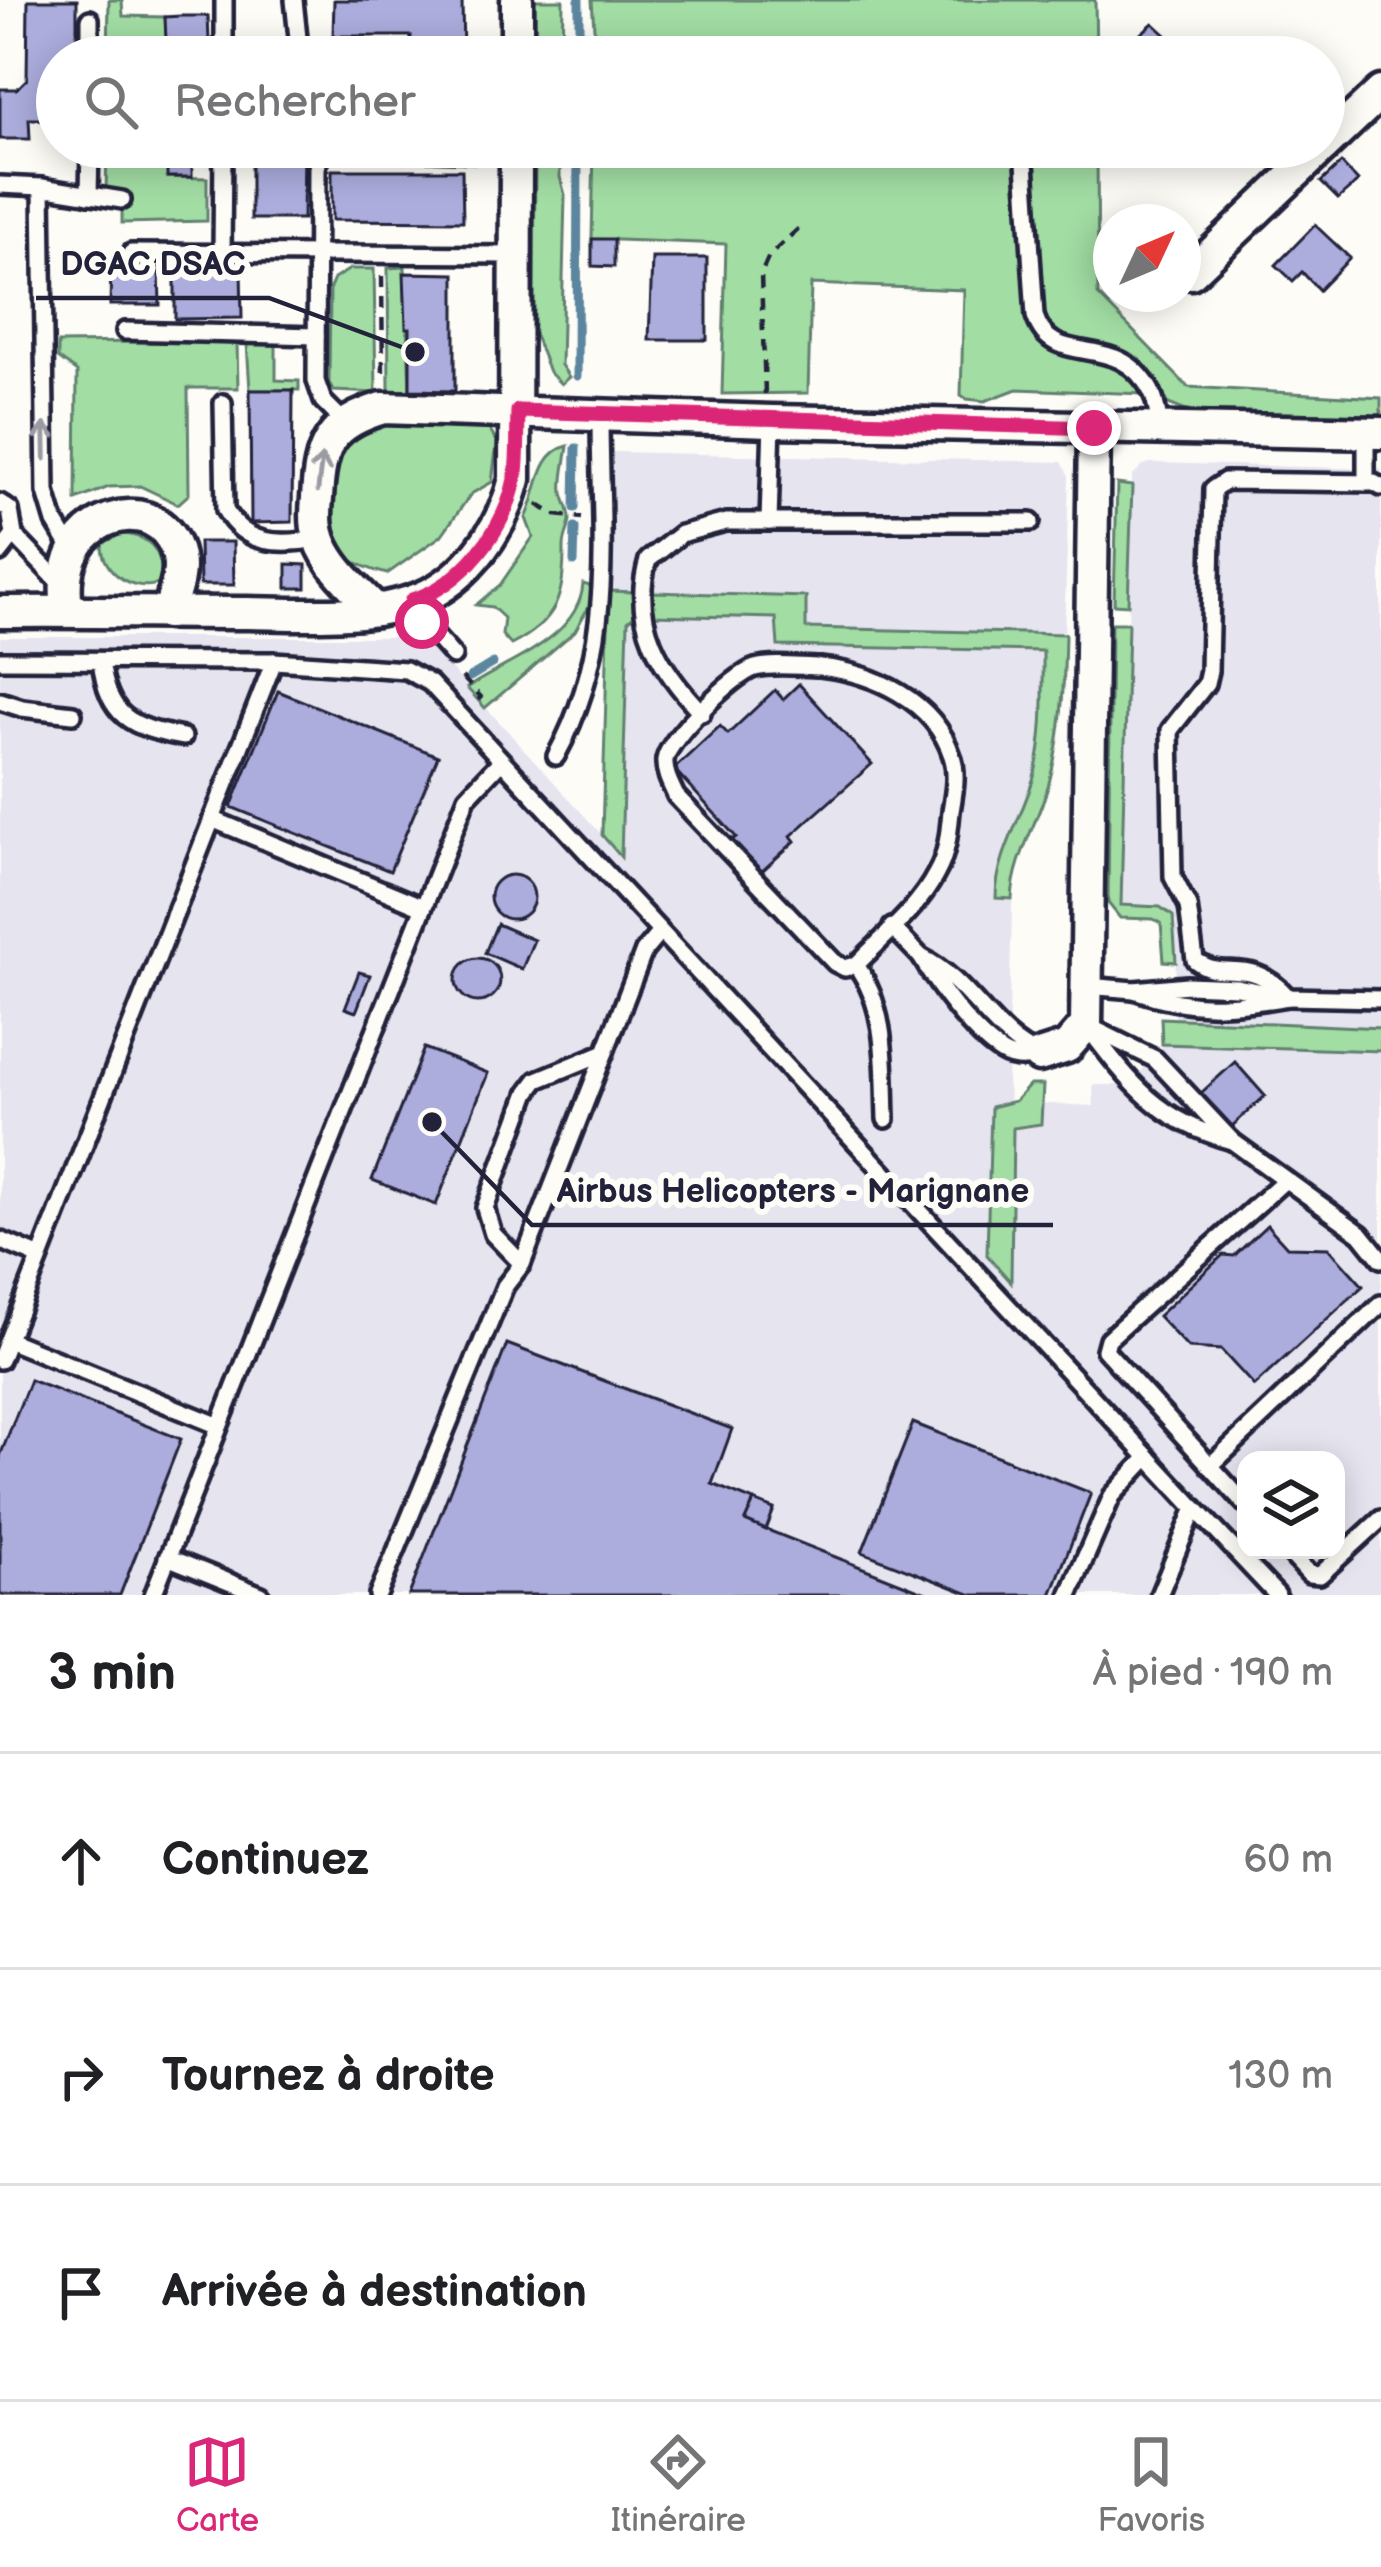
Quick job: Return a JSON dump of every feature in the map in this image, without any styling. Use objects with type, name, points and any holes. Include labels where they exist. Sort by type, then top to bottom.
[{"type":"street","points":[[517,0],[517,36]]},
{"type":"street","points":[[1345,126],[1381,92]]},
{"type":"street","points":[[0,612],[66,600],[168,614],[376,610],[438,589],[472,560],[499,523],[513,487],[518,411],[516,168]]},
{"type":"street","points":[[1201,262],[1300,168]]},
{"type":"street","points":[[376,610],[344,578],[315,524],[325,446],[346,424],[383,408],[769,421],[1374,432]]},
{"type":"street","points":[[1039,1056],[1067,1047],[1086,1024],[1094,428]]},
{"type":"street","points":[[66,600],[73,552],[88,531],[112,516],[142,516],[167,533],[178,558],[168,614]]},
{"type":"lane","points":[[224,0],[224,36]]},
{"type":"lane","points":[[294,0],[298,36]]},
{"type":"lane","points":[[90,19],[90,36]]},
{"type":"lane","points":[[89,195],[90,168]]},
{"type":"lane","points":[[222,254],[223,168]]},
{"type":"lane","points":[[317,168],[316,381],[323,401],[346,424]]},
{"type":"lane","points":[[1025,168],[1035,316],[1040,331],[1065,348],[1101,350],[1123,361],[1153,394],[1160,430]]},
{"type":"lane","points":[[0,185],[122,200]]},
{"type":"lane","points":[[42,187],[46,492],[73,552]]},
{"type":"lane","points":[[131,253],[516,255]]},
{"type":"lane","points":[[125,332],[316,336]]},
{"type":"lane","points":[[223,404],[225,510],[232,522],[263,542],[319,539]]},
{"type":"lane","points":[[556,756],[577,716],[599,633],[600,415]]},
{"type":"lane","points":[[769,421],[770,522]]},
{"type":"lane","points":[[1288,998],[1264,974],[1203,966],[1191,953],[1191,918],[1173,877],[1170,730],[1206,684],[1209,671],[1213,489],[1225,481],[1373,485],[1374,432]]},
{"type":"lane","points":[[0,502],[10,510],[14,535],[66,600]]},
{"type":"lane","points":[[702,712],[664,670],[642,613],[648,560],[681,534],[705,525],[770,522],[1031,522]]},
{"type":"lane","points":[[0,553],[14,535]]},
{"type":"lane","points":[[412,600],[422,622],[453,656]]},
{"type":"lane","points":[[0,660],[274,661],[406,670],[430,683],[1277,1595]]},
{"type":"lane","points":[[100,661],[104,688],[115,708],[147,729],[183,737]]},
{"type":"lane","points":[[0,1360],[274,661]]},
{"type":"lane","points":[[820,667],[875,678],[923,712],[941,734],[952,756],[956,780],[946,851],[926,892],[892,927],[856,965],[845,968],[835,963],[676,796],[665,758],[673,743],[736,677],[754,668],[820,667]]},
{"type":"lane","points":[[0,701],[73,714]]},
{"type":"lane","points":[[152,1595],[466,797],[500,762]]},
{"type":"lane","points":[[212,819],[423,907]]},
{"type":"lane","points":[[892,927],[921,957],[946,970],[1017,1044],[1039,1056]]},
{"type":"lane","points":[[378,1595],[500,1298],[522,1264],[644,951],[659,933]]},
{"type":"lane","points":[[856,965],[871,985],[878,1007],[886,1119]]},
{"type":"lane","points":[[1087,986],[1134,990],[1175,1005],[1381,998]]},
{"type":"lane","points":[[1086,1024],[1150,1102],[1201,1132],[1232,1141]]},
{"type":"lane","points":[[1086,1024],[1155,1058],[1232,1141],[1378,1249]]},
{"type":"lane","points":[[522,1264],[493,1234],[485,1208],[528,1092],[537,1080],[605,1052]]},
{"type":"lane","points":[[1237,1495],[1105,1350],[1108,1339],[1284,1181]]},
{"type":"lane","points":[[0,1240],[40,1257]]},
{"type":"lane","points":[[1210,1466],[1381,1304]]},
{"type":"lane","points":[[8,1340],[218,1425]]},
{"type":"lane","points":[[1069,1595],[1112,1496],[1148,1457]]},
{"type":"lane","points":[[1159,1595],[1195,1508]]},
{"type":"lane","points":[[1345,1552],[1381,1519]]},
{"type":"lane","points":[[167,1557],[261,1595]]},
{"type":"lane","points":[[1295,1559],[1309,1574],[1319,1575],[1337,1559]]},
{"type":"path","points":[[769,421],[761,274],[769,256],[799,228]]},
{"type":"path","points":[[382,256],[383,393]]},
{"type":"path","points":[[513,487],[555,515],[600,518]]},
{"type":"path","points":[[453,656],[454,669],[481,697],[478,700]]},
{"type":"shaded area","points":[[613,452],[1062,462],[1069,476],[1061,733],[1047,789],[1013,876],[1007,1082],[1010,1102],[1094,1106],[1093,1085],[1126,1085],[1162,1052],[1161,1018],[1175,1018],[1176,923],[1160,907],[1121,905],[1132,477],[1151,463],[1381,469],[1381,1595],[0,1595],[0,637],[422,637],[601,834]]},
{"type":"green space","points":[[109,0],[122,0],[123,16],[165,17],[167,36],[108,36]]},
{"type":"green space","points":[[535,0],[563,0],[562,36],[535,36]]},
{"type":"green space","points":[[592,0],[1095,0],[1096,36],[595,36]]},
{"type":"green space","points":[[107,168],[168,168],[168,177],[207,178],[207,221],[122,223],[122,191],[106,191]]},
{"type":"green space","points":[[535,168],[560,168],[565,195],[561,365],[569,377],[561,384],[549,372],[534,333]]},
{"type":"green space","points":[[594,168],[1097,168],[1093,312],[1115,312],[1188,387],[1381,398],[1381,415],[1186,411],[1144,394],[1017,389],[985,401],[967,399],[961,395],[964,290],[811,284],[808,393],[722,394],[726,244],[592,239]]},
{"type":"green space","points":[[405,267],[410,390],[389,392],[388,268]]},
{"type":"green space","points":[[350,269],[374,269],[376,393],[334,391],[329,383],[330,288],[334,279]]},
{"type":"green space","points":[[237,341],[238,388],[188,388],[189,494],[178,504],[140,486],[109,487],[76,500],[77,372],[58,358],[58,343]]},
{"type":"green space","points":[[247,343],[276,343],[276,380],[299,381],[299,390],[250,390]]},
{"type":"green space","points":[[391,424],[487,426],[497,442],[492,482],[471,494],[441,536],[387,574],[345,555],[336,539],[331,509],[343,453],[361,435]]},
{"type":"green space","points":[[568,446],[563,488],[570,520],[560,593],[539,626],[511,645],[502,635],[504,618],[492,607],[476,605],[500,585],[533,537],[526,518],[540,475],[550,457]]},
{"type":"green space","points":[[1117,484],[1132,486],[1128,605],[1114,604]]},
{"type":"green space","points":[[121,534],[141,538],[154,548],[162,582],[131,583],[107,564],[102,544]]},
{"type":"green space","points":[[583,584],[590,586],[594,597],[575,631],[485,708],[467,688],[555,634],[569,620]]},
{"type":"green space","points":[[609,591],[635,592],[634,616],[628,621],[621,857],[602,835]]},
{"type":"green space","points":[[653,592],[806,597],[806,628],[1065,634],[1062,709],[1053,764],[1017,869],[1012,899],[996,898],[997,882],[1038,758],[1043,651],[778,646],[776,618],[651,615]]},
{"type":"green space","points":[[1111,623],[1128,623],[1121,905],[1160,907],[1173,916],[1176,962],[1164,961],[1161,923],[1120,918],[1108,903]]},
{"type":"green space","points":[[1161,1018],[1381,1028],[1381,1051],[1162,1044]]},
{"type":"green space","points":[[1030,1085],[1043,1085],[1041,1124],[1013,1128],[1011,1282],[987,1255],[991,1107],[1015,1101]]},
{"type":"building","points":[[28,0],[77,0],[77,36],[36,36],[36,119],[29,119],[30,139],[0,139],[0,89],[17,89],[27,79]]},
{"type":"building","points":[[334,0],[462,0],[463,36],[333,36]]},
{"type":"building","points":[[208,16],[209,36],[166,36],[165,17]]},
{"type":"building","points":[[1153,23],[1167,36],[1138,36]]},
{"type":"building","points":[[1345,167],[1358,181],[1338,199],[1321,182],[1336,168]]},
{"type":"building","points":[[167,168],[192,168],[192,177],[167,177]]},
{"type":"building","points":[[251,168],[304,168],[303,219],[251,219]]},
{"type":"building","points":[[332,170],[462,170],[463,221],[332,220]]},
{"type":"building","points":[[1315,225],[1350,258],[1319,290],[1302,272],[1293,281],[1276,265]]},
{"type":"building","points":[[592,239],[614,239],[614,267],[592,266]]},
{"type":"building","points":[[652,258],[707,258],[707,340],[649,340]]},
{"type":"building","points":[[111,268],[159,268],[160,305],[110,305]]},
{"type":"building","points":[[241,268],[242,318],[175,319],[175,269]]},
{"type":"building","points":[[404,273],[455,274],[455,391],[410,390]]},
{"type":"building","points":[[250,390],[293,390],[292,522],[251,523]]},
{"type":"building","points":[[199,542],[233,542],[234,585],[200,585]]},
{"type":"building","points":[[287,564],[306,565],[306,588],[287,588]]},
{"type":"building","points":[[799,684],[872,764],[791,836],[795,841],[761,872],[674,769],[720,726],[728,734],[775,690],[783,699]]},
{"type":"building","points":[[278,691],[438,756],[390,871],[231,807]]},
{"type":"building","points":[[512,875],[528,881],[534,897],[528,913],[512,919],[496,913],[490,897],[496,881]]},
{"type":"building","points":[[497,924],[534,940],[522,969],[485,953]]},
{"type":"building","points":[[478,958],[494,964],[500,980],[494,996],[478,1002],[462,996],[456,980],[462,964]]},
{"type":"building","points":[[359,972],[370,975],[356,1012],[345,1008]]},
{"type":"building","points":[[424,1048],[488,1073],[436,1205],[372,1180]]},
{"type":"building","points":[[1235,1062],[1265,1096],[1231,1127],[1201,1093]]},
{"type":"building","points":[[1267,1225],[1287,1247],[1329,1248],[1363,1286],[1254,1386],[1221,1350],[1188,1348],[1158,1316],[1223,1255],[1234,1256]]},
{"type":"building","points":[[507,1344],[732,1429],[712,1484],[754,1501],[745,1521],[931,1595],[409,1595]]},
{"type":"building","points":[[30,1380],[181,1439],[120,1595],[0,1595],[0,1456]]},
{"type":"building","points":[[913,1423],[1091,1493],[1051,1595],[972,1595],[862,1552]]},
{"type":"building","points":[[754,1501],[774,1509],[766,1530],[745,1521]]},
{"type":"waterway","points":[[579,0],[579,36]]},
{"type":"waterway","points":[[577,376],[578,168]]},
{"type":"waterway","points":[[575,508],[576,448]]},
{"type":"waterway","points":[[574,562],[575,528]]},
{"type":"waterway","points":[[470,677],[493,663]]},
{"type":"place","name":"DGAC DSAC","points":[[415,352]]},
{"type":"place","name":"Airbus Helicopters - Marignane","points":[[432,1122]]},
{"type":"route","points":[[422,622],[412,600],[455,576],[499,523],[515,479],[518,411],[1094,428]]}]
